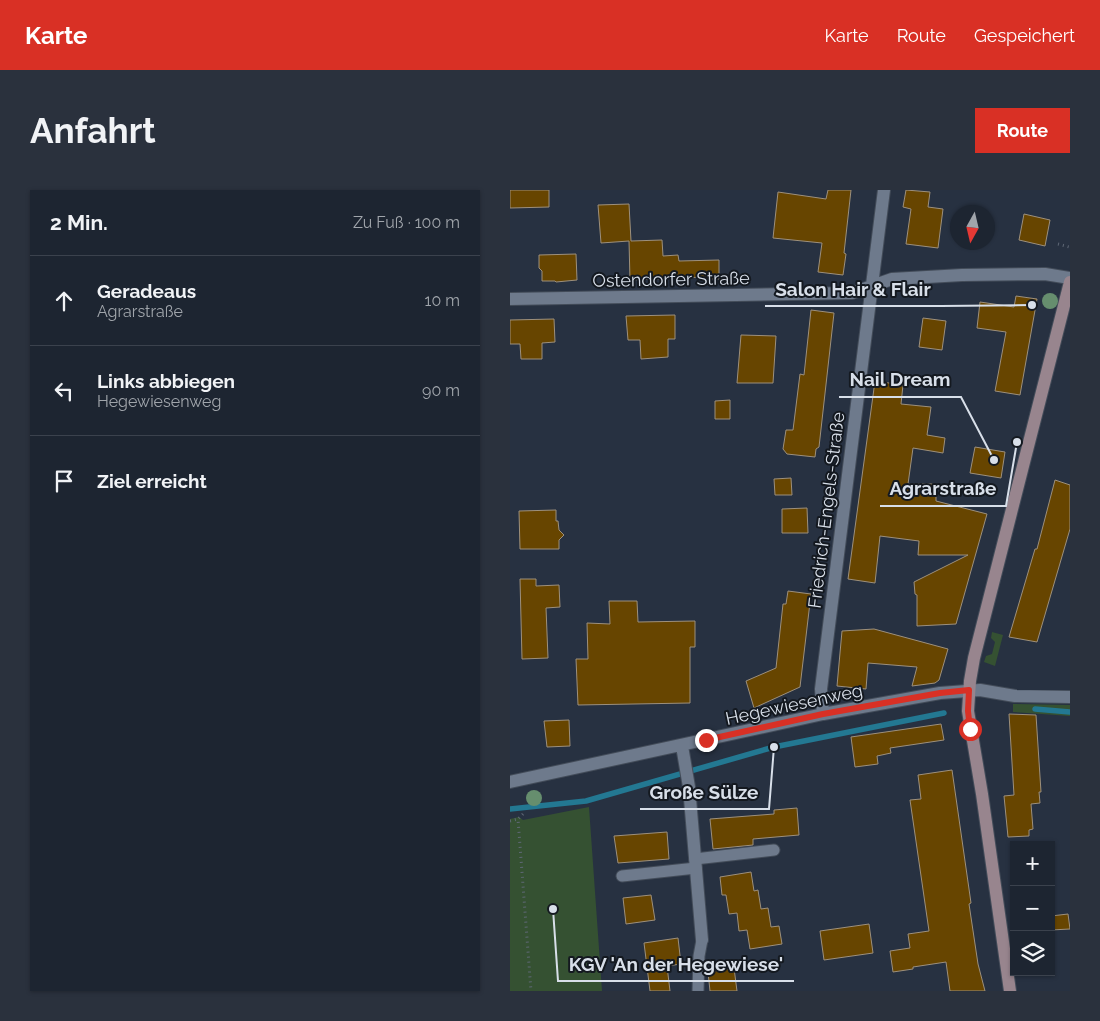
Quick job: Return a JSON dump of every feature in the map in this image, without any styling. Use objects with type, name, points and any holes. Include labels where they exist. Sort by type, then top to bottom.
[{"type":"main road","points":[[1010,991],[982,794],[968,711],[969,690],[979,641],[1070,282]]},
{"type":"street","name":"Friedrich-Engels-Straße","points":[[823,714],[821,689],[884,190]]},
{"type":"street","name":"Ostendorfer Straße","points":[[510,299],[852,293],[892,279],[1045,274],[1070,278]]},
{"type":"street","name":"Hegewiesenweg","points":[[510,782],[823,714],[940,693],[969,690],[993,691],[1015,696],[1070,696]]},
{"type":"street","points":[[682,746],[689,787],[702,940]]},
{"type":"lane","points":[[622,876],[774,850]]},
{"type":"lane","points":[[698,991],[699,956],[702,940]]},
{"type":"path","points":[[1058,244],[1069,247]]},
{"type":"path","points":[[510,821],[518,819],[523,814]]},
{"type":"path","points":[[518,819],[531,991]]},
{"type":"green space","points":[[992,632],[1003,635],[995,666],[984,662],[986,656],[992,654],[995,642],[991,638]]},
{"type":"green space","points":[[1013,704],[1070,705],[1070,716],[1013,712]]},
{"type":"green space","points":[[589,807],[602,991],[510,991],[510,819],[519,817],[523,820]]},
{"type":"building","points":[[510,190],[549,190],[549,207],[510,208]]},
{"type":"building","points":[[828,190],[851,190],[843,275],[818,272],[822,243],[773,238],[778,192],[826,199]]},
{"type":"building","points":[[906,190],[930,192],[928,207],[943,209],[938,248],[906,244],[911,209],[903,207]]},
{"type":"building","points":[[629,204],[631,241],[662,240],[663,256],[678,255],[679,261],[719,260],[719,279],[704,279],[704,277],[630,280],[629,241],[601,243],[598,205]]},
{"type":"building","points":[[1024,214],[1050,220],[1045,246],[1019,240]]},
{"type":"building","points":[[576,254],[577,280],[542,281],[539,255]]},
{"type":"building","points":[[1016,296],[1037,299],[1020,395],[995,391],[1006,332],[977,328],[980,302],[1014,307]]},
{"type":"building","points":[[811,310],[834,313],[819,447],[816,449],[815,457],[787,454],[783,449],[786,430],[793,430],[800,374],[804,375]]},
{"type":"building","points":[[675,315],[675,339],[668,339],[668,357],[641,359],[640,340],[628,340],[626,316]]},
{"type":"building","points":[[923,318],[946,321],[942,350],[919,347]]},
{"type":"building","points":[[554,319],[555,342],[542,343],[542,359],[521,359],[520,344],[510,344],[510,320]]},
{"type":"building","points":[[741,335],[776,336],[773,383],[737,383]]},
{"type":"building","points":[[875,381],[903,385],[901,404],[931,407],[927,435],[945,438],[943,453],[913,448],[908,484],[936,484],[936,501],[987,514],[956,624],[917,626],[917,595],[915,594],[914,582],[968,555],[918,555],[919,541],[880,536],[875,583],[848,579]]},
{"type":"building","points":[[730,400],[730,419],[715,419],[715,401]]},
{"type":"building","points":[[975,447],[1005,452],[1001,478],[970,473]]},
{"type":"building","points":[[791,478],[792,495],[775,495],[774,479]]},
{"type":"building","points":[[1055,480],[1070,485],[1070,529],[1037,642],[1009,637],[1035,549],[1037,549]]},
{"type":"building","points":[[807,508],[808,533],[782,533],[782,509]]},
{"type":"building","points":[[556,510],[556,521],[558,521],[559,530],[564,535],[559,540],[559,549],[520,549],[519,511]]},
{"type":"building","points":[[520,579],[536,579],[536,586],[559,585],[560,607],[546,608],[548,658],[522,659]]},
{"type":"building","points":[[788,591],[811,594],[800,687],[754,708],[746,681],[776,668],[783,604],[786,604]]},
{"type":"building","points":[[609,601],[637,601],[638,622],[695,621],[695,647],[690,647],[690,703],[578,705],[576,659],[588,659],[587,623],[610,624]]},
{"type":"building","points":[[874,629],[948,649],[939,680],[935,683],[912,686],[917,667],[868,663],[866,689],[837,686],[842,631]]},
{"type":"building","points":[[1009,714],[1036,715],[1041,792],[1039,792],[1040,803],[1031,804],[1033,829],[1029,830],[1029,836],[1008,837],[1004,796],[1014,795]]},
{"type":"building","points":[[569,720],[570,746],[547,747],[544,721]]},
{"type":"building","points":[[941,724],[944,740],[890,748],[891,753],[877,756],[878,764],[855,767],[851,737]]},
{"type":"building","points":[[952,770],[971,903],[969,904],[978,964],[985,991],[950,991],[946,962],[893,972],[890,951],[910,948],[908,934],[929,931],[910,800],[921,799],[918,775]]},
{"type":"building","points":[[797,808],[799,835],[753,839],[753,845],[713,849],[710,819],[774,814],[774,810]]},
{"type":"building","points":[[667,832],[669,859],[618,863],[614,836]]},
{"type":"building","points":[[751,872],[754,891],[758,890],[761,909],[768,908],[771,927],[779,926],[782,944],[750,949],[747,930],[739,931],[737,913],[729,914],[726,895],[722,895],[720,877]]},
{"type":"building","points":[[651,895],[655,920],[626,924],[623,898]]},
{"type":"building","points":[[1068,914],[1070,929],[1055,930],[1055,916]]},
{"type":"building","points":[[869,924],[873,953],[824,960],[820,931]]},
{"type":"building","points":[[678,938],[681,964],[667,966],[670,991],[650,991],[644,943]]},
{"type":"building","points":[[734,968],[737,991],[710,991],[708,972]]},
{"type":"waterway","points":[[1035,709],[1070,712]]},
{"type":"waterway","points":[[510,809],[586,801],[774,747],[944,713]]},
{"type":"place","name":"Salon Hair & Flair","points":[[1032,305]]},
{"type":"place","name":"Agrarstraße","points":[[1017,442]]},
{"type":"place","name":"Nail Dream","points":[[994,460]]},
{"type":"place","name":"Große Sülze","points":[[774,747]]},
{"type":"place","name":"KGV 'An der Hegewiese'","points":[[553,909]]},
{"type":"route","points":[[706,740],[823,714],[940,693],[969,690],[968,711],[970,729]]}]
